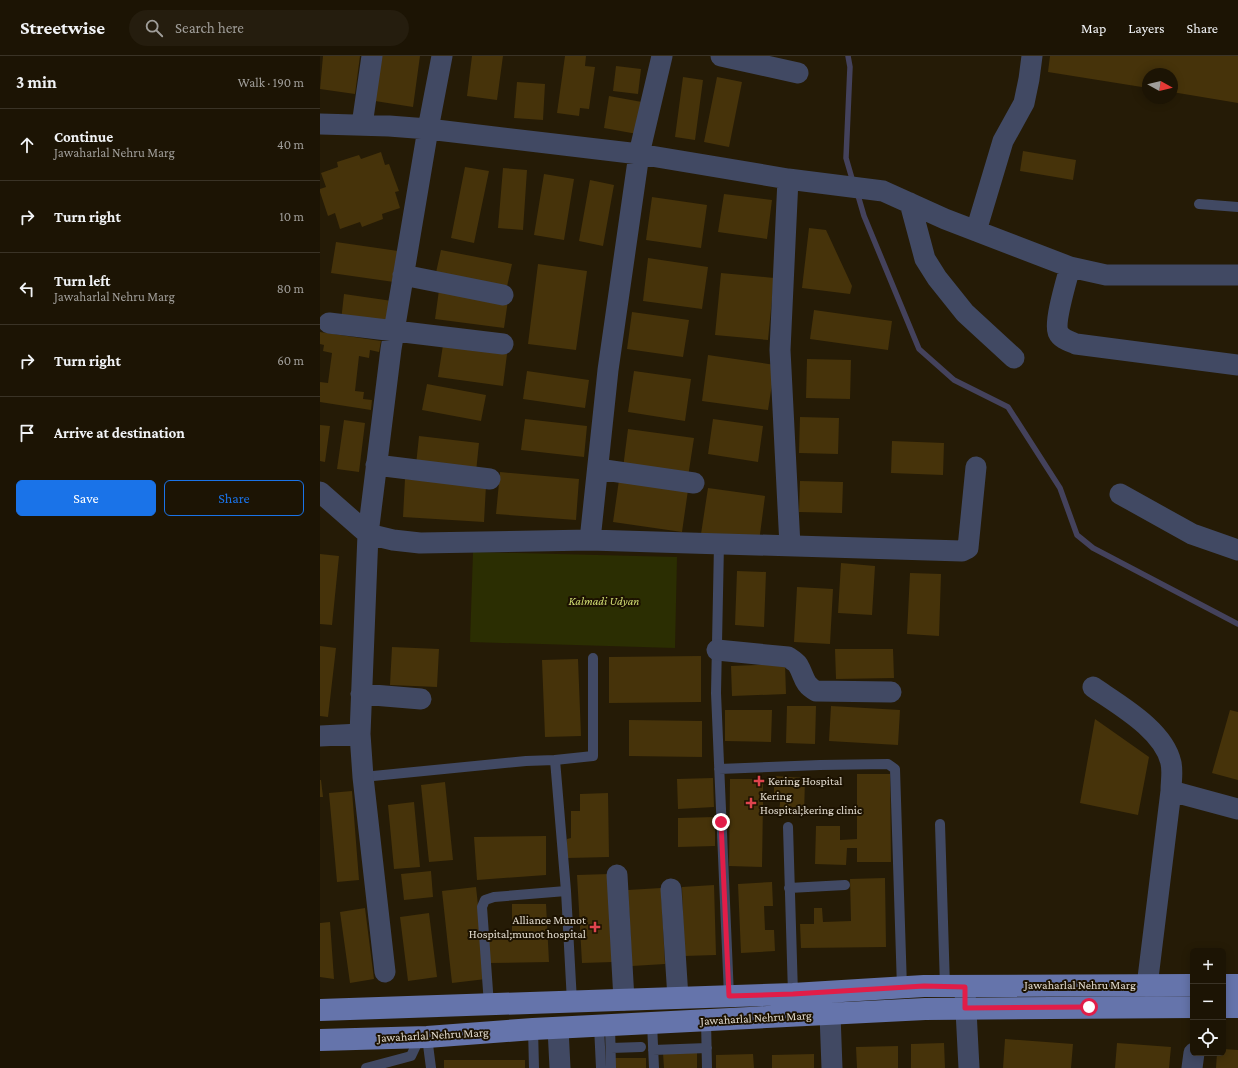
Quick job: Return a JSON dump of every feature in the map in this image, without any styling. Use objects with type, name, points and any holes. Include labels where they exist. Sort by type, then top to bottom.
[{"type":"main road","points":[[1226,984],[1238,984]]},
{"type":"main road","name":"Jawaharlal Nehru Marg","points":[[320,1010],[793,994],[902,988],[1019,985],[1190,985]]},
{"type":"main road","name":"Jawaharlal Nehru Marg","points":[[320,1040],[423,1037],[604,1025],[925,1009],[1190,1007]]},
{"type":"main road","points":[[1226,1007],[1238,1007]]},
{"type":"street","points":[[362,125],[372,56]]},
{"type":"street","points":[[386,972],[373,850],[363,777],[360,734],[368,534],[394,330],[442,56]]},
{"type":"street","points":[[590,540],[608,370],[639,154],[662,56]]},
{"type":"street","points":[[720,56],[798,73]]},
{"type":"street","points":[[976,231],[1004,141],[1024,102],[1032,56]]},
{"type":"street","points":[[320,124],[428,129],[639,154],[788,179],[883,192],[976,231],[1070,267],[1106,275],[1238,275]]},
{"type":"street","points":[[788,179],[780,350],[790,546]]},
{"type":"street","points":[[910,203],[925,258],[937,278],[965,313],[1014,358]]},
{"type":"street","points":[[1070,267],[1059,313],[1058,332],[1064,340],[1076,344],[1238,365]]},
{"type":"street","points":[[403,275],[503,295]]},
{"type":"street","points":[[330,322],[502,344]]},
{"type":"street","points":[[376,465],[490,479]]},
{"type":"street","points":[[320,492],[368,534],[393,540],[420,543],[590,540],[962,551],[968,548],[976,467]]},
{"type":"street","points":[[598,468],[694,483]]},
{"type":"street","points":[[1120,494],[1192,534],[1238,550]]},
{"type":"street","points":[[717,650],[788,657],[797,664],[804,681],[810,688],[816,691],[891,692]]},
{"type":"street","points":[[1093,687],[1143,722],[1162,742],[1171,763],[1171,791],[1147,986]]},
{"type":"street","points":[[361,694],[421,699]]},
{"type":"street","points":[[320,736],[360,734]]},
{"type":"street","points":[[1171,791],[1238,809]]},
{"type":"street","points":[[617,875],[624,1000]]},
{"type":"street","points":[[670,889],[678,998]]},
{"type":"street","points":[[955,987],[965,1008],[969,1068]]},
{"type":"street","points":[[830,1014],[832,1068]]},
{"type":"street","points":[[558,1028],[560,1068]]},
{"type":"street","points":[[1192,1068],[1194,1056]]},
{"type":"lane","points":[[1199,204],[1238,207]]},
{"type":"lane","points":[[719,544],[716,694],[729,996]]},
{"type":"lane","points":[[363,777],[593,756],[593,658]]},
{"type":"lane","points":[[555,760],[566,891],[572,1002]]},
{"type":"lane","points":[[719,769],[888,764],[895,769],[902,988]]},
{"type":"lane","points":[[940,824],[955,987]]},
{"type":"lane","points":[[788,827],[793,994]]},
{"type":"lane","points":[[789,888],[845,885]]},
{"type":"lane","points":[[489,1004],[482,907],[485,900],[494,897],[566,891]]},
{"type":"lane","points":[[706,1020],[708,1068]]},
{"type":"lane","points":[[652,1023],[654,1068]]},
{"type":"lane","points":[[604,1025],[611,1048],[611,1068]]},
{"type":"lane","points":[[601,1068],[604,1025]]},
{"type":"lane","points":[[533,1029],[534,1068]]},
{"type":"lane","points":[[366,1068],[411,1056],[423,1037]]},
{"type":"lane","points":[[423,1037],[430,1068]]},
{"type":"lane","points":[[611,1048],[641,1047]]},
{"type":"lane","points":[[653,1050],[707,1048]]},
{"type":"green space","name":"Kalmadi Udyan","points":[[473,552],[677,557],[675,648],[470,642]]},
{"type":"building","points":[[323,56],[360,56],[355,94],[320,89]]},
{"type":"building","points":[[381,56],[420,56],[413,107],[375,101]]},
{"type":"building","points":[[472,56],[503,56],[497,100],[467,96]]},
{"type":"building","points":[[565,56],[586,56],[585,66],[595,67],[589,109],[580,108],[579,116],[557,113]]},
{"type":"building","points":[[1050,56],[1238,56],[1238,103],[1178,93],[1178,68],[1142,68],[1142,87],[1048,72]]},
{"type":"building","points":[[616,66],[641,69],[638,94],[613,91]]},
{"type":"building","points":[[683,77],[703,80],[695,140],[675,137]]},
{"type":"building","points":[[717,77],[742,82],[729,147],[704,142]]},
{"type":"building","points":[[517,82],[545,84],[543,120],[514,118]]},
{"type":"building","points":[[609,96],[642,102],[637,134],[604,128]]},
{"type":"building","points":[[1023,151],[1076,160],[1073,180],[1020,171]]},
{"type":"building","points":[[381,152],[385,165],[389,164],[399,191],[395,192],[400,208],[382,214],[383,219],[362,227],[360,222],[340,229],[335,213],[328,216],[320,192],[320,189],[326,187],[321,173],[338,167],[337,162],[359,155],[361,159]]},
{"type":"building","points":[[465,167],[489,171],[474,243],[451,238]]},
{"type":"building","points":[[503,168],[527,170],[523,230],[498,228]]},
{"type":"building","points":[[544,174],[574,179],[564,240],[534,235]]},
{"type":"building","points":[[590,180],[614,185],[603,246],[579,241]]},
{"type":"building","points":[[724,194],[772,200],[767,239],[718,232]]},
{"type":"building","points":[[652,197],[707,205],[701,248],[646,240]]},
{"type":"building","points":[[809,228],[826,230],[852,286],[850,294],[802,288]]},
{"type":"building","points":[[336,242],[398,251],[394,282],[331,273]]},
{"type":"building","points":[[441,250],[512,264],[506,291],[435,277]]},
{"type":"building","points":[[648,258],[708,267],[702,309],[643,301]]},
{"type":"building","points":[[538,264],[587,271],[576,350],[528,344]]},
{"type":"building","points":[[721,273],[774,278],[768,340],[715,335]]},
{"type":"building","points":[[439,290],[508,300],[504,328],[435,319]]},
{"type":"building","points":[[344,294],[392,301],[388,327],[341,321]]},
{"type":"building","points":[[814,310],[892,321],[888,350],[810,339]]},
{"type":"building","points":[[632,312],[689,320],[683,357],[627,349]]},
{"type":"building","points":[[320,332],[381,341],[379,352],[370,350],[369,358],[359,356],[355,391],[364,392],[363,399],[372,400],[371,410],[320,402],[320,382],[328,383],[332,353],[323,351],[324,345],[320,344]]},
{"type":"building","points":[[443,345],[507,354],[503,386],[438,377]]},
{"type":"building","points":[[708,355],[775,365],[768,410],[702,401]]},
{"type":"building","points":[[807,359],[851,360],[850,399],[806,398]]},
{"type":"building","points":[[527,371],[589,380],[585,408],[523,399]]},
{"type":"building","points":[[634,371],[691,379],[685,421],[628,412]]},
{"type":"building","points":[[427,384],[486,395],[481,421],[422,410]]},
{"type":"building","points":[[800,417],[839,418],[838,454],[799,453]]},
{"type":"building","points":[[525,419],[587,426],[584,457],[521,450]]},
{"type":"building","points":[[713,419],[763,426],[758,462],[708,454]]},
{"type":"building","points":[[344,420],[365,423],[359,472],[337,469]]},
{"type":"building","points":[[320,425],[330,426],[325,462],[320,461]]},
{"type":"building","points":[[628,429],[694,438],[688,477],[623,468]]},
{"type":"building","points":[[419,436],[479,443],[476,472],[416,465]]},
{"type":"building","points":[[892,441],[944,443],[943,475],[891,473]]},
{"type":"building","points":[[500,472],[579,479],[576,520],[496,514]]},
{"type":"building","points":[[405,479],[486,485],[484,522],[403,517]]},
{"type":"building","points":[[619,480],[688,490],[682,532],[613,522]]},
{"type":"building","points":[[800,481],[843,482],[842,513],[799,512]]},
{"type":"building","points":[[708,488],[765,496],[759,542],[701,534]]},
{"type":"building","points":[[320,554],[339,556],[332,625],[320,624]]},
{"type":"building","points":[[841,563],[875,566],[872,615],[838,613]]},
{"type":"building","points":[[737,571],[766,572],[764,627],[735,625]]},
{"type":"building","points":[[910,573],[941,574],[939,636],[907,634]]},
{"type":"building","points":[[797,587],[833,589],[830,644],[794,642]]},
{"type":"building","points":[[320,646],[336,648],[328,717],[320,716]]},
{"type":"building","points":[[392,647],[439,649],[437,687],[390,685]]},
{"type":"building","points":[[835,649],[893,649],[894,678],[836,679]]},
{"type":"building","points":[[701,656],[701,702],[609,703],[609,657]]},
{"type":"building","points":[[578,659],[581,736],[545,737],[542,660]]},
{"type":"building","points":[[785,664],[786,694],[732,696],[731,666]]},
{"type":"building","points":[[787,706],[816,706],[815,744],[786,743]]},
{"type":"building","points":[[831,706],[900,710],[898,745],[829,741]]},
{"type":"building","points":[[725,710],[772,710],[771,742],[725,741]]},
{"type":"building","points":[[1230,710],[1238,712],[1238,780],[1212,773]]},
{"type":"building","points":[[1095,719],[1149,757],[1138,815],[1080,803]]},
{"type":"building","points":[[629,720],[702,721],[702,757],[629,756]]},
{"type":"building","points":[[857,774],[890,774],[891,862],[857,862],[857,848],[847,848],[846,865],[815,864],[816,826],[840,826],[840,840],[857,839]]},
{"type":"building","points":[[774,776],[805,778],[804,816],[779,815],[780,802],[763,802],[762,867],[729,866],[730,779],[763,779],[763,793],[774,793]]},
{"type":"building","points":[[713,778],[714,807],[678,809],[677,779]]},
{"type":"building","points":[[321,780],[323,797],[320,797]]},
{"type":"building","points":[[445,782],[453,860],[429,862],[421,785]]},
{"type":"building","points":[[352,791],[359,880],[337,882],[329,793]]},
{"type":"building","points":[[608,793],[609,857],[567,858],[567,839],[571,838],[571,811],[580,811],[580,794]]},
{"type":"building","points":[[414,802],[420,867],[394,869],[388,805]]},
{"type":"building","points":[[715,817],[715,846],[678,847],[678,818]]},
{"type":"building","points":[[546,836],[546,875],[477,880],[474,837]]},
{"type":"building","points":[[431,871],[433,897],[404,900],[401,874]]},
{"type":"building","points":[[609,874],[613,962],[582,963],[577,875]]},
{"type":"building","points":[[885,878],[886,947],[801,948],[800,924],[814,924],[814,908],[822,908],[823,922],[851,921],[850,879]]},
{"type":"building","points":[[772,882],[773,906],[764,906],[765,930],[774,930],[775,951],[741,953],[738,884]]},
{"type":"building","points":[[714,885],[716,955],[684,956],[682,887]]},
{"type":"building","points":[[476,887],[486,979],[452,983],[442,891]]},
{"type":"building","points":[[661,888],[665,964],[632,966],[628,890]]},
{"type":"building","points":[[512,904],[546,904],[549,962],[488,963],[488,932],[512,932]]},
{"type":"building","points":[[365,908],[374,979],[350,983],[340,912]]},
{"type":"building","points":[[429,913],[437,977],[408,981],[400,917]]},
{"type":"building","points":[[330,922],[334,979],[320,977],[320,923]]},
{"type":"building","points":[[1005,1039],[1073,1044],[1071,1068],[1003,1068]]},
{"type":"building","points":[[944,1043],[945,1068],[911,1068],[911,1044]]},
{"type":"building","points":[[1117,1043],[1171,1047],[1169,1068],[1115,1068]]},
{"type":"building","points":[[898,1046],[898,1068],[857,1068],[856,1047]]},
{"type":"building","points":[[1226,1049],[1238,1050],[1238,1068],[1216,1068],[1217,1056],[1226,1056]]},
{"type":"building","points":[[663,1053],[697,1053],[697,1068],[664,1068]]},
{"type":"building","points":[[753,1054],[754,1068],[716,1068],[716,1055]]},
{"type":"building","points":[[814,1054],[814,1068],[772,1068],[772,1055]]},
{"type":"building","points":[[614,1058],[646,1058],[646,1068],[614,1068]]},
{"type":"building","points":[[444,1060],[525,1060],[525,1068],[444,1068]]},
{"type":"waterway","points":[[848,56],[850,67],[846,158],[853,182]]},
{"type":"waterway","points":[[857,192],[864,216],[919,349],[954,380],[1008,407],[1060,488],[1077,535],[1093,548],[1238,624]]},
{"type":"place","name":"Kering Hospital","points":[[759,781]]},
{"type":"place","name":"Kering Hospital;kering clinic","points":[[751,803]]},
{"type":"place","name":"Alliance Munot Hospital;munot hospital","points":[[595,927]]},
{"type":"route","points":[[721,822],[729,996],[793,994],[924,986],[965,987],[965,1008],[1089,1007]]}]
